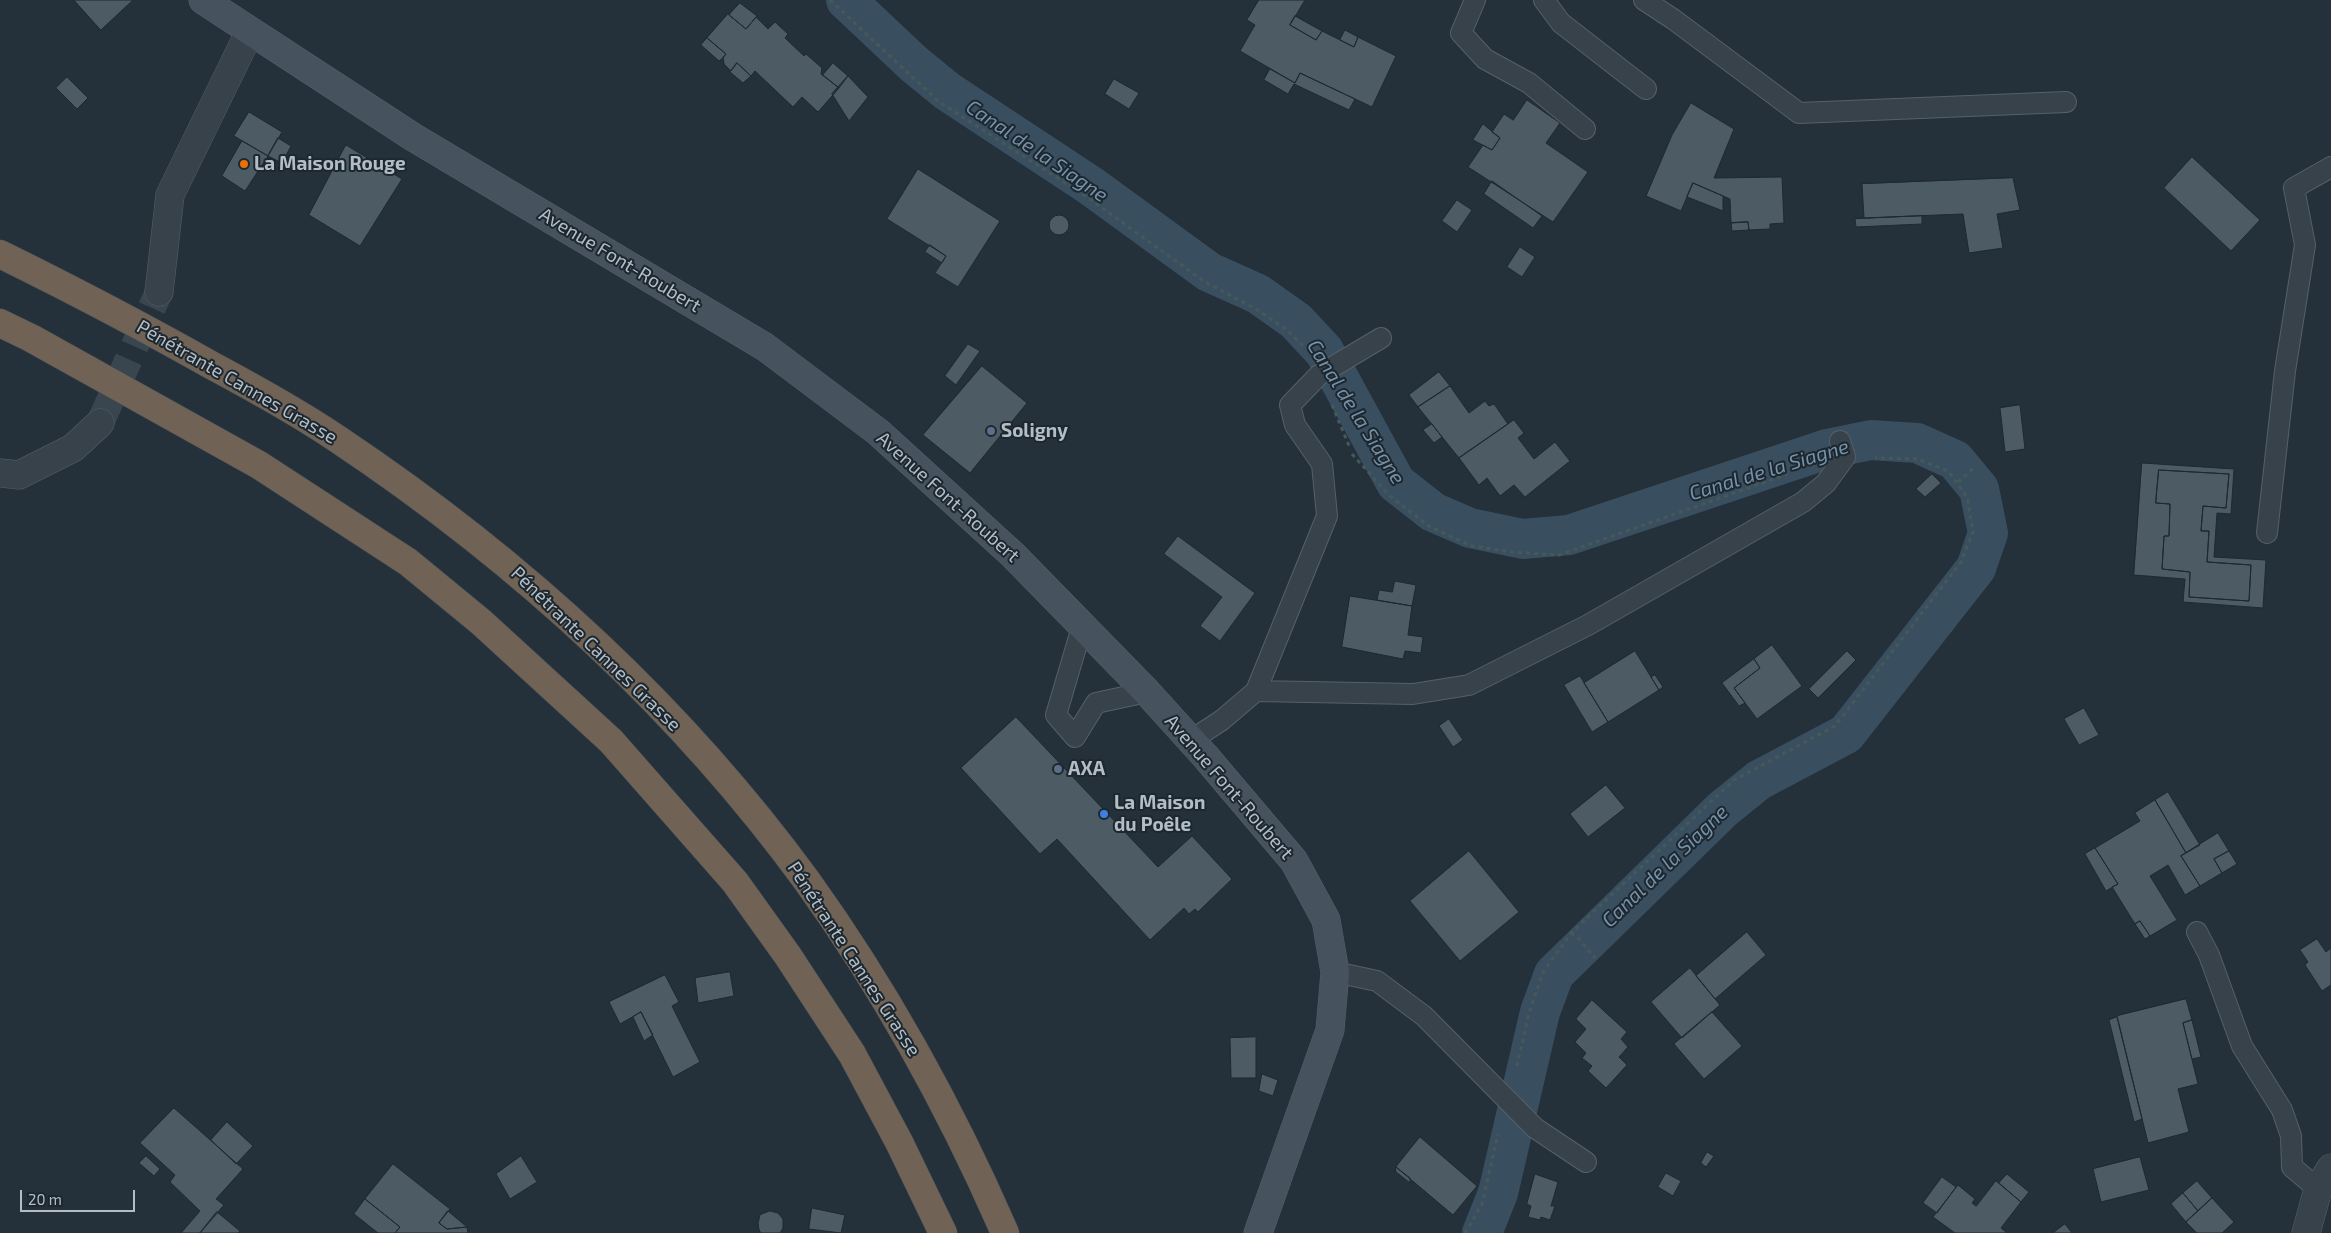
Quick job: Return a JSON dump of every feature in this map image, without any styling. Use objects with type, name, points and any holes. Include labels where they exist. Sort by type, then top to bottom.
[{"type":"highway","name":"Pénétrante Cannes Grasse","points":[[0,254],[188,352],[282,404],[334,436],[488,548],[545,596],[633,679],[669,716],[734,791],[806,880],[837,925],[913,1046],[936,1088],[983,1182],[1005,1233]]},
{"type":"highway","points":[[0,323],[31,338],[259,464],[408,562],[481,622],[611,741],[735,882],[788,956],[852,1054],[899,1142],[942,1233]]},
{"type":"main road","name":"Avenue Font-Roubert","points":[[203,0],[413,136],[765,347],[878,432],[983,526],[1147,692],[1205,756],[1294,861],[1326,920],[1335,972],[1330,1030],[1258,1233]]},
{"type":"street","points":[[159,292],[170,195],[250,32]]},
{"type":"street","points":[[0,473],[19,475],[73,448],[100,423]]},
{"type":"street","points":[[2306,1233],[2324,1179]]},
{"type":"lane","points":[[1475,0],[1461,33],[1485,58],[1529,83],[1585,129]]},
{"type":"lane","points":[[1544,0],[1562,23],[1646,89]]},
{"type":"lane","points":[[1644,0],[1673,19],[1799,113],[2066,102]]},
{"type":"lane","points":[[2267,533],[2285,371],[2305,245],[2294,188],[2331,167]]},
{"type":"lane","points":[[1190,741],[1222,720],[1256,691],[1327,516],[1322,464],[1295,425],[1290,405],[1322,374],[1382,338]]},
{"type":"lane","points":[[1256,691],[1413,694],[1469,685],[1588,625],[1803,502],[1826,484],[1840,455]]},
{"type":"lane","points":[[1082,627],[1056,715],[1075,737],[1096,703],[1147,692]]},
{"type":"lane","points":[[2197,932],[2209,954],[2242,1046],[2282,1110],[2291,1136],[2292,1167],[2324,1179]]},
{"type":"lane","points":[[1335,972],[1377,982],[1424,1016],[1535,1128],[1586,1162]]},
{"type":"path","points":[[830,0],[938,101],[1087,197],[1205,282],[1256,309],[1287,330],[1313,356],[1322,374],[1354,458],[1390,496],[1430,526],[1472,546],[1512,552],[1559,554],[1840,455],[1918,459],[1948,471],[1960,481],[1967,497],[1973,532],[1961,562],[1835,726],[1734,780],[1570,933],[1543,972],[1529,1013],[1509,1103],[1482,1204],[1465,1233]]},
{"type":"path","points":[[1960,481],[1974,469]]},
{"type":"path","points":[[1570,933],[1577,937],[1595,958]]},
{"type":"building","points":[[74,0],[133,0],[101,30]]},
{"type":"building","points":[[1259,0],[1305,0],[1290,25],[1316,40],[1322,31],[1354,47],[1358,37],[1396,56],[1372,107],[1300,73],[1295,83],[1240,51],[1255,25],[1247,20]]},
{"type":"building","points":[[740,3],[757,16],[746,29],[729,15]]},
{"type":"building","points":[[728,14],[746,29],[756,17],[768,29],[775,22],[788,34],[785,38],[804,56],[806,54],[822,68],[821,74],[839,88],[818,112],[802,97],[793,107],[755,71],[751,76],[737,63],[731,71],[724,64],[723,57],[726,54],[707,38]]},
{"type":"building","points":[[1295,16],[1322,31],[1316,40],[1290,25]]},
{"type":"building","points":[[1345,30],[1358,37],[1354,47],[1340,40]]},
{"type":"building","points":[[707,38],[726,54],[719,61],[701,45]]},
{"type":"building","points":[[737,63],[751,76],[743,83],[730,72]]},
{"type":"building","points":[[833,63],[848,76],[839,88],[823,75]]},
{"type":"building","points":[[1270,69],[1295,83],[1300,73],[1355,99],[1349,110],[1294,84],[1288,94],[1264,80]]},
{"type":"building","points":[[848,76],[868,97],[849,121],[832,94]]},
{"type":"building","points":[[67,77],[88,98],[77,109],[56,88]]},
{"type":"building","points":[[1114,79],[1139,93],[1129,109],[1105,94]]},
{"type":"building","points":[[1527,100],[1560,123],[1546,143],[1588,172],[1553,222],[1468,167],[1483,145],[1492,150],[1500,138],[1492,132],[1504,114],[1513,120]]},
{"type":"building","points":[[1691,103],[1734,129],[1714,178],[1782,177],[1784,223],[1770,224],[1770,229],[1749,230],[1748,222],[1731,223],[1730,199],[1693,183],[1681,211],[1646,196],[1672,135]]},
{"type":"building","points":[[249,112],[282,132],[268,156],[234,136]]},
{"type":"building","points":[[1483,124],[1500,138],[1492,150],[1473,140]]},
{"type":"building","points":[[278,138],[291,146],[282,163],[268,156]]},
{"type":"building","points":[[242,141],[268,156],[245,191],[222,176]]},
{"type":"building","points":[[346,145],[402,179],[360,246],[309,215]]},
{"type":"building","points":[[2192,157],[2260,220],[2231,251],[2164,188]]},
{"type":"building","points":[[918,169],[1000,221],[958,287],[935,273],[946,256],[887,219]]},
{"type":"building","points":[[2013,178],[2020,210],[1997,214],[2003,248],[1969,253],[1963,214],[1864,218],[1862,184]]},
{"type":"building","points":[[1492,181],[1542,216],[1533,228],[1484,194]]},
{"type":"building","points":[[1693,183],[1723,196],[1723,211],[1687,197]]},
{"type":"building","points":[[1457,200],[1472,210],[1457,232],[1442,221]]},
{"type":"building","points":[[1059,215],[1066,218],[1069,225],[1066,232],[1059,235],[1052,232],[1049,225],[1052,218]]},
{"type":"building","points":[[1922,216],[1922,224],[1856,227],[1855,219]]},
{"type":"building","points":[[1748,222],[1749,230],[1732,231],[1731,223]]},
{"type":"building","points":[[930,245],[946,256],[942,263],[925,252]]},
{"type":"building","points":[[1520,247],[1535,257],[1522,277],[1507,267]]},
{"type":"building","points":[[968,344],[980,351],[956,385],[945,376]]},
{"type":"building","points":[[982,366],[1027,403],[970,473],[923,435]]},
{"type":"building","points":[[1439,372],[1450,386],[1418,407],[1409,395]]},
{"type":"building","points":[[1450,386],[1469,413],[1485,401],[1489,406],[1494,404],[1508,424],[1459,458],[1418,407]]},
{"type":"building","points":[[2020,405],[2025,449],[2005,452],[2000,408]]},
{"type":"building","points":[[1514,420],[1524,433],[1518,438],[1534,459],[1555,442],[1570,461],[1525,497],[1514,485],[1500,496],[1487,478],[1479,485],[1459,458]]},
{"type":"building","points":[[1432,424],[1442,437],[1434,443],[1423,430]]},
{"type":"building","points":[[2142,463],[2234,469],[2231,514],[2217,513],[2214,557],[2266,560],[2263,608],[2183,602],[2185,579],[2134,575]],"holes":[[[2159,470],[2229,474],[2226,508],[2203,506],[2201,531],[2209,531],[2207,562],[2251,565],[2249,601],[2189,597],[2190,572],[2162,569],[2164,536],[2169,536],[2170,504],[2156,503]]]},
{"type":"building","points":[[2159,470],[2229,474],[2226,508],[2203,506],[2201,531],[2209,531],[2207,562],[2251,565],[2249,601],[2189,597],[2190,572],[2162,569],[2164,536],[2169,536],[2170,504],[2156,503]]},
{"type":"building","points":[[1932,474],[1941,483],[1925,497],[1916,489]]},
{"type":"building","points":[[1178,536],[1255,593],[1220,641],[1200,626],[1222,597],[1164,554]]},
{"type":"building","points":[[1395,581],[1416,585],[1412,606],[1377,600],[1379,590],[1392,592]]},
{"type":"building","points":[[1350,596],[1412,606],[1408,635],[1423,637],[1421,653],[1405,651],[1403,659],[1342,647]]},
{"type":"building","points":[[1772,645],[1802,686],[1757,719],[1734,688],[1760,668],[1754,659]]},
{"type":"building","points":[[1635,651],[1659,690],[1608,722],[1584,683]]},
{"type":"building","points":[[1847,651],[1856,660],[1818,698],[1809,689]]},
{"type":"building","points":[[1754,659],[1760,668],[1734,688],[1745,703],[1739,706],[1722,683]]},
{"type":"building","points":[[1655,675],[1663,687],[1659,690],[1651,677]]},
{"type":"building","points":[[1580,676],[1608,722],[1592,732],[1564,685]]},
{"type":"building","points":[[2084,708],[2099,735],[2079,745],[2064,719]]},
{"type":"building","points":[[1016,717],[1158,867],[1192,836],[1232,879],[1198,912],[1195,909],[1189,914],[1184,908],[1150,940],[1057,839],[1040,854],[961,768]]},
{"type":"building","points":[[1449,719],[1463,740],[1453,747],[1439,726]]},
{"type":"building","points":[[1606,785],[1625,808],[1588,837],[1570,814]]},
{"type":"building","points":[[2168,792],[2200,845],[2186,853],[2155,800]]},
{"type":"building","points":[[2155,800],[2186,853],[2181,856],[2200,886],[2185,895],[2168,865],[2150,876],[2177,920],[2150,936],[2140,921],[2135,924],[2112,887],[2118,884],[2095,848],[2140,821],[2135,813]]},
{"type":"building","points":[[2218,833],[2229,851],[2214,859],[2222,873],[2200,886],[2181,856]]},
{"type":"building","points":[[2095,848],[2118,884],[2106,891],[2085,854]]},
{"type":"building","points":[[1469,851],[1519,912],[1460,961],[1410,901]]},
{"type":"building","points":[[2229,851],[2237,864],[2222,873],[2214,859]]},
{"type":"building","points":[[2140,921],[2150,936],[2145,939],[2135,924]]},
{"type":"building","points":[[1747,932],[1766,955],[1715,999],[1696,976]]},
{"type":"building","points":[[2317,939],[2326,952],[2331,948],[2331,985],[2322,991],[2305,965],[2308,962],[2300,950]]},
{"type":"building","points":[[1690,968],[1720,1005],[1682,1038],[1651,1002]]},
{"type":"building","points":[[730,972],[734,996],[698,1003],[695,978]]},
{"type":"building","points":[[665,975],[679,1002],[672,1006],[700,1062],[673,1077],[641,1012],[620,1024],[609,1002]]},
{"type":"building","points":[[2186,999],[2192,1020],[2183,1023],[2198,1084],[2178,1089],[2189,1132],[2148,1143],[2117,1016]]},
{"type":"building","points":[[1592,1000],[1627,1032],[1621,1039],[1628,1047],[1619,1057],[1627,1065],[1606,1088],[1588,1071],[1592,1066],[1582,1058],[1586,1053],[1575,1042],[1586,1029],[1576,1019]]},
{"type":"building","points":[[641,1012],[653,1035],[644,1041],[633,1017]]},
{"type":"building","points":[[1712,1012],[1742,1046],[1704,1079],[1674,1044]]},
{"type":"building","points":[[2117,1017],[2142,1119],[2134,1122],[2109,1020]]},
{"type":"building","points":[[2192,1020],[2201,1057],[2192,1059],[2183,1023]]},
{"type":"building","points":[[1256,1037],[1256,1078],[1231,1078],[1230,1038]]},
{"type":"building","points":[[1262,1074],[1278,1080],[1273,1096],[1259,1091]]},
{"type":"building","points":[[174,1108],[243,1169],[216,1199],[224,1205],[200,1233],[181,1233],[200,1211],[170,1182],[175,1175],[140,1143]]},
{"type":"building","points":[[227,1122],[253,1146],[236,1164],[211,1140]]},
{"type":"building","points":[[1420,1137],[1477,1186],[1453,1215],[1396,1167]]},
{"type":"building","points":[[1707,1152],[1714,1156],[1706,1167],[1701,1163]]},
{"type":"building","points":[[146,1156],[160,1169],[154,1176],[139,1163]]},
{"type":"building","points":[[521,1156],[537,1182],[510,1199],[496,1174]]},
{"type":"building","points":[[2140,1157],[2149,1190],[2101,1202],[2093,1169]]},
{"type":"building","points":[[393,1164],[450,1209],[439,1223],[447,1229],[467,1227],[468,1233],[395,1233],[400,1227],[365,1199]]},
{"type":"building","points":[[1396,1167],[1410,1178],[1410,1183],[1396,1172]]},
{"type":"building","points":[[1666,1173],[1681,1181],[1673,1196],[1658,1187]]},
{"type":"building","points":[[1535,1174],[1558,1182],[1551,1206],[1555,1206],[1550,1220],[1541,1217],[1540,1220],[1528,1217],[1531,1206],[1527,1204]]},
{"type":"building","points":[[2007,1174],[2029,1192],[2021,1202],[1999,1183]]},
{"type":"building","points":[[1942,1177],[1956,1187],[1937,1213],[1923,1203]]},
{"type":"building","points":[[1996,1181],[2021,1202],[2001,1228],[2007,1233],[1955,1233],[1933,1217],[1958,1185],[1975,1199],[1972,1203],[1976,1206]]},
{"type":"building","points":[[2197,1181],[2212,1198],[2198,1211],[2183,1193]]},
{"type":"building","points":[[2183,1193],[2198,1211],[2186,1222],[2171,1204]]},
{"type":"building","points":[[2212,1198],[2234,1222],[2222,1233],[2197,1233],[2186,1222]]},
{"type":"building","points":[[365,1199],[400,1227],[395,1233],[378,1233],[354,1214]]},
{"type":"building","points":[[812,1208],[845,1215],[841,1233],[809,1229]]},
{"type":"building","points":[[448,1211],[467,1227],[447,1229],[439,1223]]},
{"type":"building","points":[[770,1211],[778,1213],[783,1219],[783,1228],[780,1233],[761,1233],[759,1230],[760,1215]]},
{"type":"building","points":[[217,1212],[240,1231],[238,1233],[200,1233]]},
{"type":"building","points":[[2065,1224],[2072,1233],[2053,1233]]},
{"type":"waterway","name":"Canal de la Siagne","points":[[846,0],[914,64],[947,91],[1091,186],[1209,272],[1258,294],[1296,321],[1324,351],[1396,483],[1433,512],[1470,528],[1523,539],[1569,535],[1827,449],[1871,440],[1917,443],[1955,460],[1979,489],[1988,533],[1976,568],[1846,734],[1759,780],[1723,809],[1554,974],[1540,1012],[1498,1193],[1482,1233]]},
{"type":"tunnel","points":[[100,423],[159,292]]},
{"type":"place","name":"La Maison Rouge","points":[[244,164]]},
{"type":"place","name":"Soligny","points":[[991,431]]},
{"type":"place","name":"AXA","points":[[1058,769]]},
{"type":"place","name":"La Maison du Poêle","points":[[1104,814]]}]
